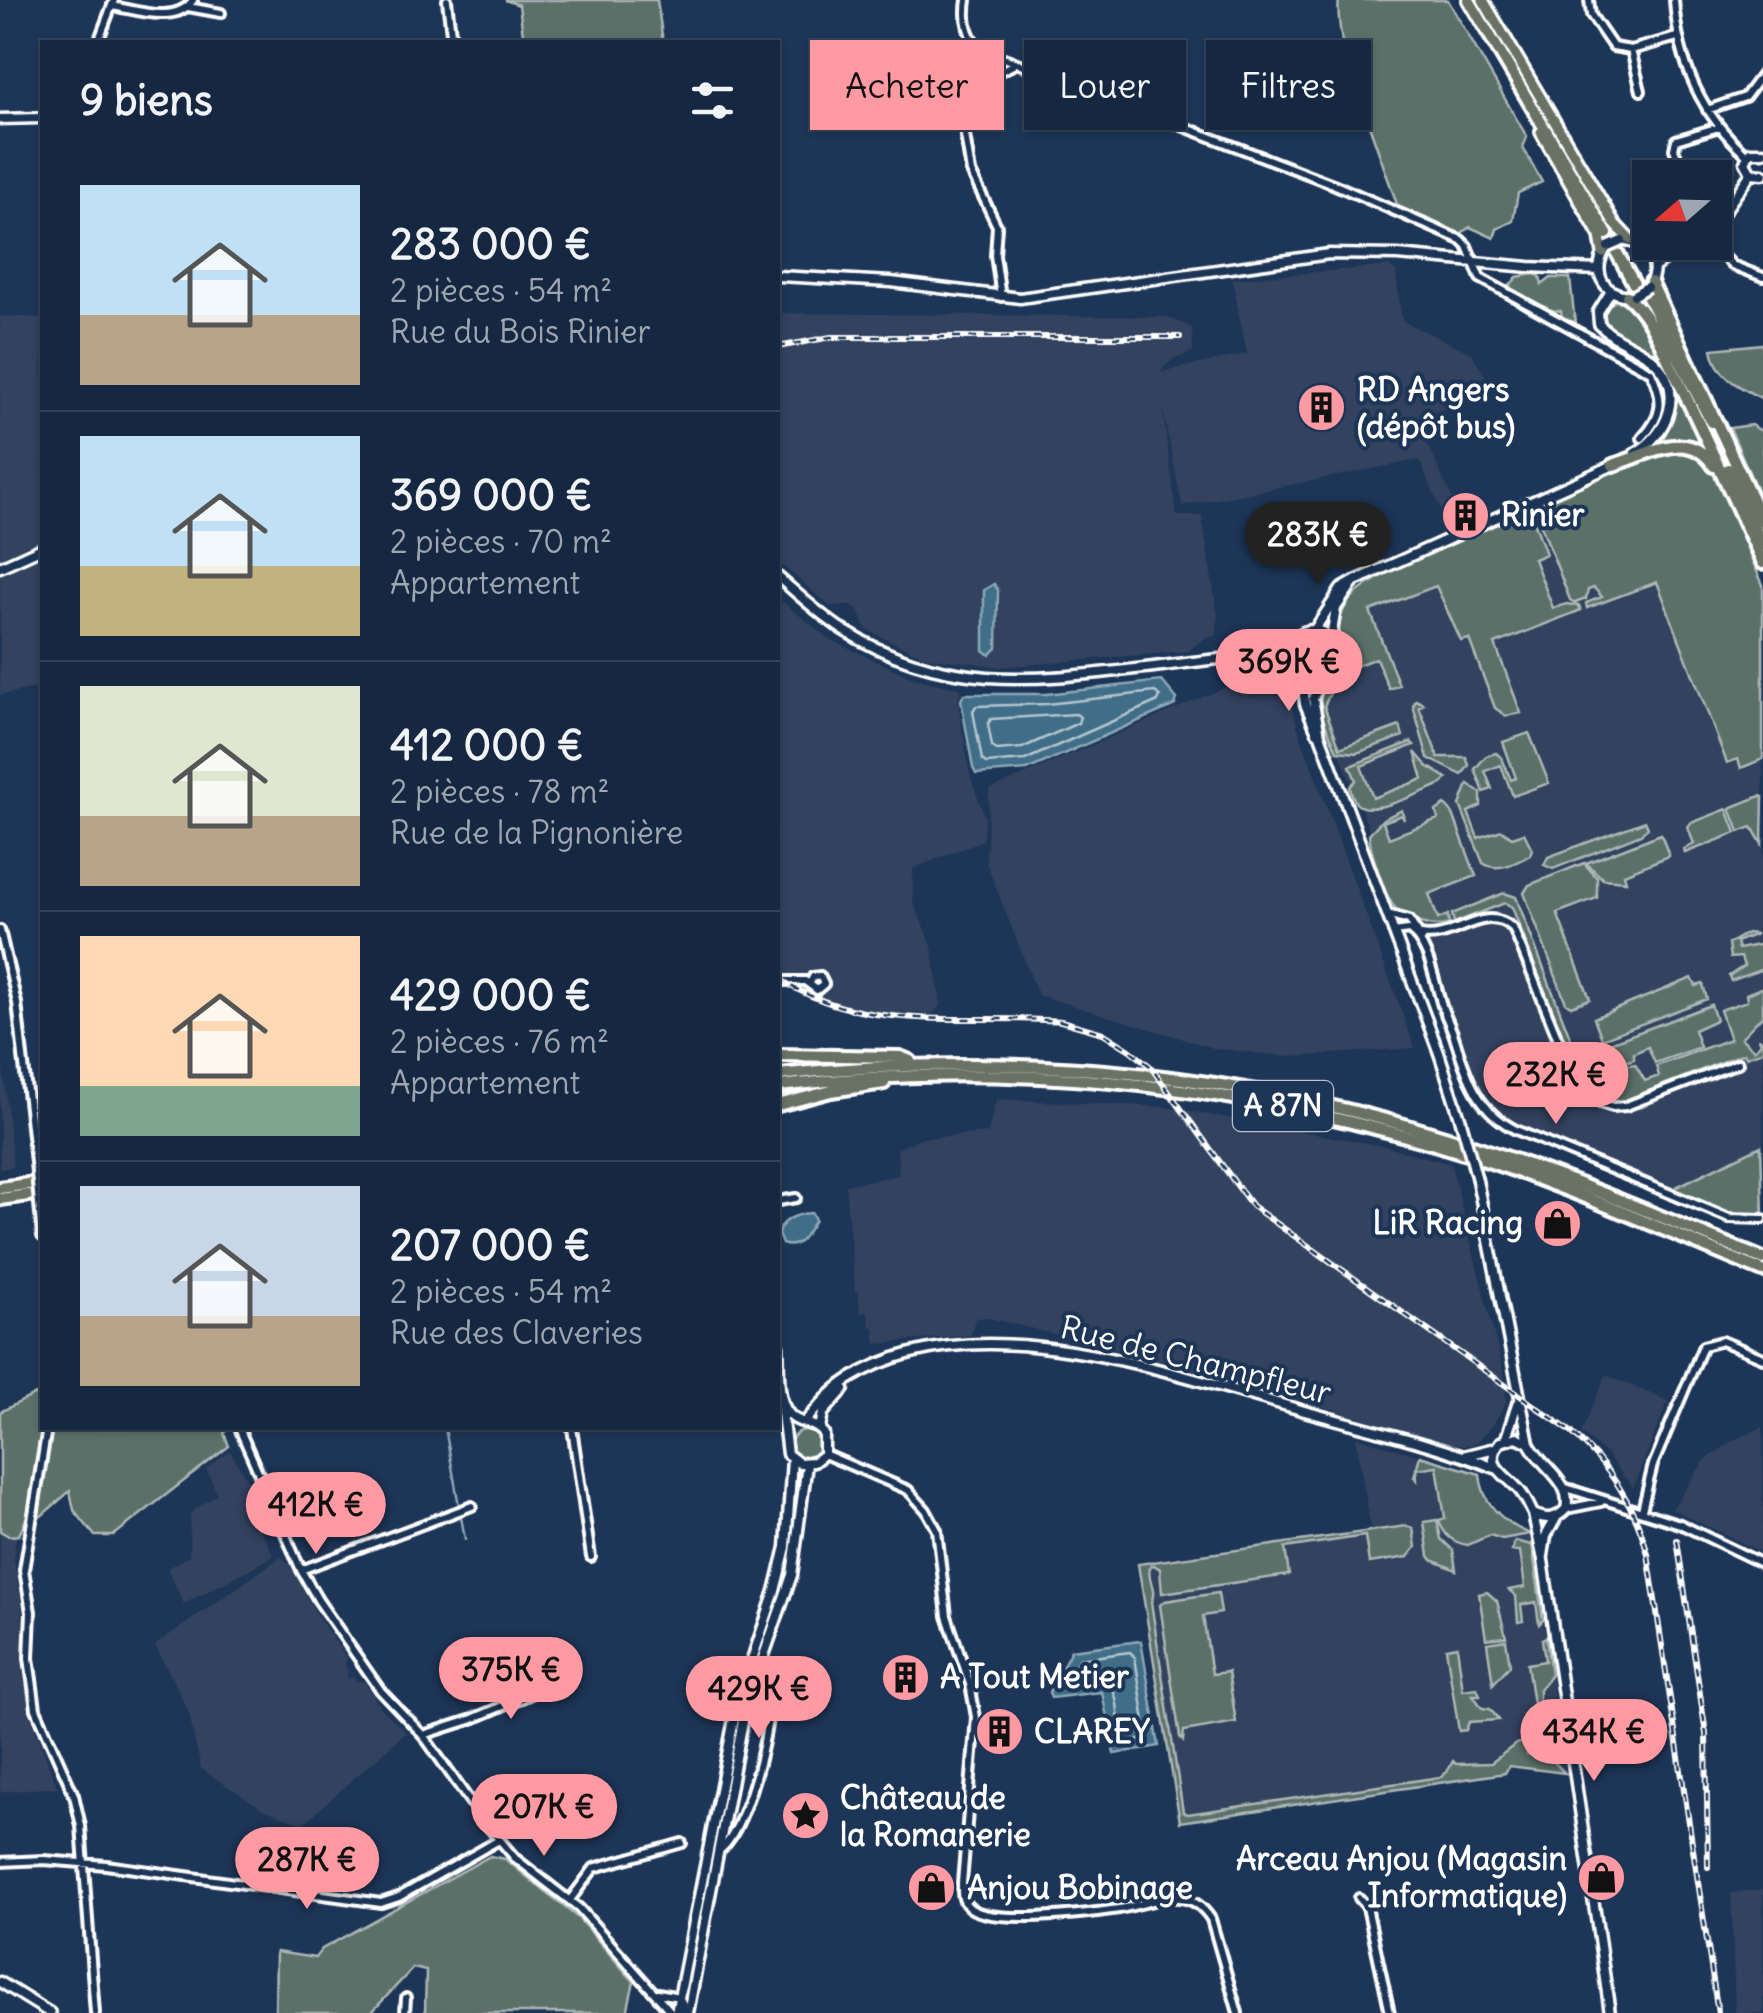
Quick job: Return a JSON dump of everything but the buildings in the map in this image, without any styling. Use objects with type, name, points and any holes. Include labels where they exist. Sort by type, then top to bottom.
[{"type":"highway","points":[[1470,0],[1610,233]]},
{"type":"highway","points":[[1617,247],[1763,532]]},
{"type":"highway","points":[[1640,290],[1640,309],[1712,447],[1763,563]]},
{"type":"highway","points":[[1640,290],[1714,412],[1763,522]]},
{"type":"highway","points":[[1640,290],[1763,546]]},
{"type":"highway","points":[[1613,465],[1674,445],[1693,445],[1714,466],[1740,513]]},
{"type":"highway","points":[[780,1056],[900,1057],[919,1069],[906,1081],[854,1086],[780,1104]]},
{"type":"highway","name":"A 87N","points":[[780,1075],[1056,1065],[1175,1078],[1291,1097],[1486,1150],[1763,1259]]},
{"type":"highway","name":"A 87N","points":[[780,1086],[919,1069],[1058,1076],[1274,1103],[1488,1162],[1763,1271]]},
{"type":"highway","points":[[0,1188],[40,1182]]},
{"type":"highway","points":[[0,1199],[40,1193]]},
{"type":"main road","points":[[1470,0],[1600,236],[1617,247]]},
{"type":"main road","points":[[1484,0],[1615,224],[1617,247]]},
{"type":"street","points":[[448,0],[452,40]]},
{"type":"street","points":[[967,0],[966,17],[976,46],[1332,184],[1461,240],[1468,246],[1480,278],[1651,372],[1658,387],[1660,414],[1642,438]]},
{"type":"street","points":[[1589,0],[1591,15],[1614,47],[1630,50],[1677,37]]},
{"type":"street","points":[[1674,0],[1677,37],[1690,79],[1719,127],[1747,155]]},
{"type":"street","points":[[99,40],[113,3],[169,15],[191,4],[221,13]]},
{"type":"street","points":[[1630,50],[1641,91]]},
{"type":"street","points":[[1001,298],[995,255],[997,226],[971,172],[964,129],[971,84],[1016,64]]},
{"type":"street","points":[[1707,110],[1745,97],[1763,73]]},
{"type":"street","points":[[0,118],[40,118]]},
{"type":"street","points":[[1679,160],[1674,149],[1676,140],[1719,127]]},
{"type":"street","points":[[1751,174],[1745,166],[1747,155],[1754,150],[1763,152]]},
{"type":"street","points":[[1751,174],[1763,174]]},
{"type":"street","points":[[1732,201],[1751,174]]},
{"type":"street","points":[[1598,270],[1617,247],[1632,248]]},
{"type":"street","points":[[780,276],[891,282],[1001,298],[1043,296],[1318,255],[1398,255],[1598,270]]},
{"type":"street","points":[[1651,260],[1654,267]]},
{"type":"street","points":[[1598,270],[1611,292],[1640,290],[1663,260]]},
{"type":"street","points":[[1727,260],[1763,277]]},
{"type":"street","points":[[1611,292],[1598,312],[1599,324],[1616,339],[1648,356],[1667,379],[1670,403],[1665,426],[1651,443],[1613,465],[1341,588],[1315,629],[1297,636],[1290,647],[1292,662],[1301,673],[1305,704],[1394,932],[1461,1121],[1494,1253],[1528,1444],[1566,1488],[1642,1510],[1715,1539],[1763,1564]]},
{"type":"street","points":[[0,567],[40,549]]},
{"type":"street","points":[[780,579],[832,622],[874,646],[924,666],[976,678],[1053,677],[1239,658],[1290,647]]},
{"type":"street","points":[[1320,736],[1312,698],[1322,675],[1336,658],[1331,638],[1336,608],[1355,581]]},
{"type":"street","points":[[1315,629],[1331,638]]},
{"type":"street","points":[[1239,658],[1292,662]]},
{"type":"street","points":[[1301,673],[1322,675]]},
{"type":"street","points":[[1387,914],[1405,917],[1421,935],[1472,1090],[1491,1115],[1516,1130],[1729,1218],[1763,1218]]},
{"type":"street","points":[[1421,935],[1437,936],[1487,918],[1509,924],[1520,938],[1570,1071],[1604,1105],[1626,1106],[1738,1063]]},
{"type":"street","points":[[0,930],[17,1003],[40,1214]]},
{"type":"street","points":[[1394,932],[1412,932],[1428,959]]},
{"type":"street","points":[[780,981],[810,983]]},
{"type":"street","points":[[780,1201],[796,1198]]},
{"type":"street","points":[[1642,1510],[1653,1465],[1704,1346],[1722,1341],[1763,1358]]},
{"type":"street","name":"Rue de Champfleur","points":[[803,1422],[828,1396],[862,1372],[903,1355],[1001,1344],[1051,1347],[1236,1392],[1495,1468]]},
{"type":"street","points":[[780,1362],[786,1410],[820,1428],[826,1440],[824,1454]]},
{"type":"street","name":"Rue de Champfleur","points":[[820,1428],[824,1413],[862,1372]]},
{"type":"street","points":[[680,2013],[736,1704],[776,1591],[786,1547],[792,1459],[785,1448],[780,1394]]},
{"type":"street","points":[[1518,1394],[1515,1417],[1506,1438],[1495,1448],[1495,1468],[1519,1489],[1533,1514],[1543,1560],[1610,2013]]},
{"type":"street","points":[[786,1434],[803,1422]]},
{"type":"street","points":[[47,1430],[24,1570],[32,1612],[29,1658],[36,1709],[74,1795],[87,1866],[92,2013]]},
{"type":"street","points":[[240,1430],[318,1600],[381,1691],[423,1735],[499,1840],[531,1872],[570,1900],[655,1993],[680,2013]]},
{"type":"street","points":[[572,1430],[591,1557]]},
{"type":"street","points":[[1506,1438],[1528,1444]]},
{"type":"street","name":"Rue de Champfleur","points":[[1458,1456],[1495,1448]]},
{"type":"street","points":[[792,1459],[807,1464],[824,1454]]},
{"type":"street","points":[[824,1454],[908,1490],[926,1510],[936,1530],[947,1616],[970,1684],[976,1717],[962,1883],[967,1906],[998,1916],[1059,1915],[1171,1898],[1189,1900],[1210,1919],[1238,2013]]},
{"type":"street","points":[[680,2013],[746,1710],[792,1575],[807,1464]]},
{"type":"street","points":[[1566,1488],[1566,1509]]},
{"type":"street","points":[[1543,1560],[1546,1536],[1566,1509],[1612,1502]]},
{"type":"street","points":[[302,1570],[472,1506]]},
{"type":"street","points":[[1533,1514],[1556,1518]]},
{"type":"street","points":[[718,1851],[728,1846],[736,1832],[764,1744],[770,1690],[761,1662]]},
{"type":"street","points":[[423,1735],[538,1691],[532,1671]]},
{"type":"street","points":[[0,1862],[44,1860],[106,1865],[381,1902],[399,1897],[499,1840]]},
{"type":"street","points":[[570,1900],[594,1868],[682,1843]]},
{"type":"street","points":[[1359,1898],[1367,1907],[1390,2013]]},
{"type":"street","points":[[0,1982],[50,2013]]},
{"type":"street","points":[[655,1993],[680,1997]]},
{"type":"street","points":[[405,2013],[406,1998]]},
{"type":"shaded area","points":[[1389,266],[1396,272],[1402,321],[1472,353],[1491,386],[1418,421],[1460,517],[1447,523],[1419,460],[1182,506],[1162,405],[1177,516],[1202,516],[1218,617],[1216,636],[1205,638],[1188,651],[1002,667],[925,657],[867,630],[858,610],[850,605],[830,606],[780,564],[780,313],[1167,317],[1192,328],[1193,352],[1172,360],[1160,372],[1247,354],[1232,279]]},
{"type":"shaded area","points":[[0,316],[40,318],[40,687],[0,695]]},
{"type":"shaded area","points":[[1646,462],[1763,618],[1763,1222],[1514,1124],[1484,1102],[1420,930],[1393,893],[1321,703],[1337,670],[1384,651],[1369,610],[1440,580]]},
{"type":"shaded area","points":[[780,600],[829,639],[913,678],[961,689],[958,701],[970,775],[985,818],[983,840],[913,869],[913,901],[932,946],[941,1005],[933,1014],[863,1011],[829,1000],[780,970]]},
{"type":"shaded area","points":[[1285,679],[1298,729],[1415,1048],[1289,1057],[1213,1048],[1038,995],[986,862],[989,790],[1242,680]]},
{"type":"shaded area","points":[[0,1038],[13,1167],[0,1169]]},
{"type":"shaded area","points":[[996,1099],[1165,1107],[1384,1146],[1451,1164],[1504,1373],[1506,1403],[1493,1425],[1476,1443],[1463,1446],[1443,1442],[1194,1369],[985,1317],[975,1319],[971,1335],[876,1344],[874,1327],[870,1326],[868,1312],[860,1313],[855,1291],[845,1185],[899,1175],[897,1149],[920,1138],[988,1133]]},
{"type":"shaded area","points":[[1606,1375],[1668,1401],[1633,1488],[1607,1455],[1581,1433]]},
{"type":"shaded area","points":[[1763,1427],[1763,1553],[1672,1509],[1705,1460],[1734,1440]]},
{"type":"shaded area","points":[[1356,1437],[1480,1474],[1483,1495],[1508,1524],[1531,1534],[1565,1773],[1509,1766],[1505,1773],[1180,1822],[1138,1564],[1371,1531]]},
{"type":"shaded area","points":[[230,1451],[248,1481],[244,1486],[251,1510],[274,1556],[184,1604],[167,1568],[189,1556],[190,1513],[217,1494],[206,1469]]},
{"type":"shaded area","points":[[17,1524],[14,1559],[22,1609],[25,1681],[34,1725],[57,1787],[0,1792],[0,1526]]},
{"type":"shaded area","points":[[281,1557],[289,1563],[316,1614],[347,1658],[348,1679],[353,1676],[356,1681],[365,1682],[381,1708],[406,1732],[303,1824],[263,1809],[201,1769],[188,1710],[155,1645]]},
{"type":"shaded area","points":[[1763,1889],[1763,2013],[1735,2013],[1731,1893]]},
{"type":"green space","points":[[505,0],[657,0],[663,40],[524,40],[519,5]]},
{"type":"green space","points":[[1339,0],[1448,0],[1527,137],[1523,148],[1542,182],[1518,193],[1513,221],[1497,229],[1494,238],[1470,227],[1460,234],[1398,207],[1371,130],[1371,40],[1342,40]]},
{"type":"green space","points":[[1540,276],[1542,285],[1551,278],[1570,278],[1575,323],[1562,318],[1561,311],[1533,303],[1509,287],[1517,277]]},
{"type":"green space","points":[[1616,301],[1626,303],[1641,315],[1665,362],[1608,327],[1604,313]]},
{"type":"green space","points":[[1763,344],[1763,399],[1724,374],[1712,349]]},
{"type":"green space","points":[[1676,387],[1706,449],[1685,441],[1665,442],[1673,418]]},
{"type":"green space","points":[[1751,425],[1763,432],[1763,514],[1759,504],[1762,502],[1730,428]]},
{"type":"green space","points":[[1687,447],[1709,461],[1763,585],[1763,759],[1741,768],[1738,759],[1727,763],[1657,582],[1587,608],[1586,603],[1602,597],[1594,588],[1588,590],[1586,599],[1575,603],[1570,600],[1534,507],[1538,500],[1671,449]]},
{"type":"green space","points":[[1525,511],[1531,513],[1546,554],[1534,559],[1553,608],[1567,604],[1581,610],[1495,644],[1521,713],[1506,716],[1495,708],[1469,639],[1461,641],[1436,586],[1370,611],[1399,685],[1389,689],[1376,658],[1340,672],[1324,706],[1340,748],[1400,726],[1403,736],[1357,753],[1337,751],[1323,719],[1319,694],[1344,655],[1339,622],[1347,604],[1358,592],[1401,565]]},
{"type":"green space","points":[[1313,637],[1324,642],[1329,653],[1324,664],[1313,669],[1302,664],[1297,653],[1302,642]]},
{"type":"green space","points":[[1416,700],[1424,704],[1419,707],[1438,757],[1466,757],[1469,765],[1462,775],[1428,758],[1413,706]]},
{"type":"green space","points":[[1529,733],[1549,783],[1513,796],[1501,765],[1485,771],[1492,789],[1484,792],[1475,769],[1486,756],[1496,753],[1511,780],[1516,778],[1503,742]]},
{"type":"green space","points":[[1411,742],[1414,745],[1361,766],[1373,798],[1423,779],[1415,752],[1427,766],[1447,778],[1442,784],[1384,806],[1372,808],[1356,803],[1350,787],[1356,780],[1350,766]]},
{"type":"green space","points":[[1468,784],[1481,793],[1481,806],[1468,812],[1478,838],[1502,830],[1512,837],[1524,833],[1532,849],[1530,855],[1500,867],[1483,863],[1460,805]]},
{"type":"green space","points":[[1760,796],[1762,844],[1752,827],[1739,832],[1730,808]]},
{"type":"green space","points":[[1445,805],[1453,814],[1476,876],[1429,894],[1438,919],[1448,915],[1449,924],[1434,926],[1410,918],[1392,904],[1369,834],[1383,819],[1402,810],[1404,820],[1402,815],[1383,822],[1389,838],[1438,819],[1436,811]]},
{"type":"green space","points":[[1727,809],[1736,833],[1685,853],[1684,849],[1694,844],[1688,828],[1691,823]]},
{"type":"green space","points":[[1645,821],[1648,828],[1641,834],[1553,869],[1544,865],[1548,857]]},
{"type":"green space","points":[[1661,834],[1669,856],[1624,874],[1626,881],[1603,879],[1586,863]]},
{"type":"green space","points":[[1584,863],[1597,878],[1597,898],[1557,913],[1590,999],[1571,1006],[1566,1003],[1524,893],[1529,885]]},
{"type":"green space","points":[[1504,893],[1516,897],[1577,1055],[1587,1053],[1616,1067],[1635,1064],[1645,1081],[1659,1076],[1656,1066],[1730,1039],[1720,1010],[1747,1001],[1746,994],[1763,987],[1763,1015],[1741,1038],[1754,1050],[1761,1043],[1759,1038],[1763,1042],[1763,1051],[1746,1057],[1744,1053],[1623,1101],[1600,1096],[1574,1067],[1512,907],[1505,903],[1454,923],[1452,914]]},
{"type":"green space","points":[[1747,933],[1756,934],[1736,942],[1738,949],[1763,944],[1763,969],[1731,981],[1729,976],[1744,966],[1741,957],[1730,958],[1728,944]]},
{"type":"green space","points":[[1692,978],[1696,986],[1703,984],[1707,999],[1602,1039],[1594,1018]]},
{"type":"green space","points":[[1711,1005],[1716,1020],[1694,1030],[1700,1047],[1655,1063],[1648,1047],[1634,1053],[1634,1059],[1619,1064],[1597,1053],[1599,1047]]},
{"type":"green space","points":[[1761,1146],[1763,1216],[1732,1215],[1670,1190]]},
{"type":"green space","points":[[36,1394],[40,1397],[40,1449],[34,1487],[19,1535],[9,1536],[0,1531],[0,1412]]},
{"type":"green space","points":[[50,1430],[227,1430],[224,1433],[229,1446],[113,1536],[95,1536],[74,1510],[70,1491],[39,1518]]},
{"type":"green space","points":[[806,1430],[817,1434],[821,1445],[817,1456],[806,1460],[795,1456],[791,1445],[795,1434]]},
{"type":"green space","points":[[1420,1456],[1480,1474],[1485,1494],[1496,1511],[1530,1534],[1502,1539],[1490,1535],[1468,1545],[1453,1540],[1439,1520],[1445,1518],[1437,1466],[1416,1469]]},
{"type":"green space","points":[[1437,1520],[1441,1539],[1453,1550],[1456,1570],[1429,1556],[1424,1522]]},
{"type":"green space","points":[[1413,1528],[1416,1547],[1408,1557],[1369,1563],[1365,1536],[1285,1548],[1289,1575],[1162,1593],[1160,1569],[1150,1567],[1151,1602],[1183,1812],[1440,1777],[1453,1761],[1491,1763],[1516,1744],[1527,1741],[1527,1755],[1536,1754],[1530,1740],[1537,1740],[1536,1733],[1541,1732],[1549,1757],[1565,1773],[1509,1766],[1505,1773],[1180,1822],[1138,1564]]},
{"type":"green space","points":[[1515,1541],[1532,1545],[1543,1620],[1539,1624],[1536,1602],[1521,1605],[1523,1621],[1518,1622],[1516,1596],[1509,1590],[1525,1587],[1520,1551],[1512,1551]]},
{"type":"green space","points":[[1487,1592],[1497,1601],[1506,1637],[1486,1639],[1479,1594]]},
{"type":"green space","points":[[1218,1593],[1221,1613],[1203,1616],[1212,1674],[1228,1672],[1236,1722],[1184,1731],[1183,1741],[1160,1605]]},
{"type":"green space","points":[[1546,1637],[1551,1675],[1539,1689],[1539,1714],[1535,1717],[1527,1664],[1545,1661],[1542,1639]]},
{"type":"green space","points":[[1506,1640],[1510,1665],[1493,1684],[1487,1643]]},
{"type":"green space","points":[[1457,1646],[1463,1690],[1477,1688],[1480,1695],[1473,1695],[1482,1708],[1490,1709],[1499,1720],[1469,1722],[1466,1730],[1459,1731],[1446,1648]]},
{"type":"green space","points":[[490,1856],[505,1859],[578,1918],[634,1981],[627,2013],[425,2013],[426,1971],[413,1968],[371,2013],[275,2013],[276,1952],[315,1958],[322,1949]]},
{"type":"water","points":[[994,584],[998,590],[997,648],[990,655],[984,650],[984,590]]},
{"type":"water","points":[[1162,681],[1177,699],[1175,705],[1027,770],[976,774],[973,768],[961,700],[964,694],[1046,694]]},
{"type":"water","points":[[812,1213],[815,1220],[802,1240],[788,1246],[782,1244],[783,1224]]},
{"type":"water","points":[[1141,1641],[1159,1746],[1114,1754],[1102,1692],[1051,1698],[1049,1692],[1071,1650]]},
{"type":"waterway","points":[[445,1430],[465,1539]]},
{"type":"tunnel","points":[[1612,232],[1623,251]]},
{"type":"railway","points":[[780,347],[831,337],[1180,337]]},
{"type":"railway","points":[[780,979],[811,996],[879,1015],[1061,1021],[1103,1033],[1150,1066],[1252,1206],[1570,1431],[1597,1458],[1628,1502],[1648,1554],[1718,2013]]},
{"type":"railway","points":[[1677,1540],[1706,1734],[1708,1867]]},
{"type":"place","name":"RD Angers (dépôt bus)","points":[[1322,408]]},
{"type":"place","name":"Rinier","points":[[1466,515]]},
{"type":"place","name":"LiR Racing","points":[[1558,1223]]},
{"type":"place","name":"A Tout Metier","points":[[905,1677]]},
{"type":"place","name":"CLAREY","points":[[999,1732]]},
{"type":"place","name":"Château de la Romanerie","points":[[805,1816]]},
{"type":"place","name":"Arceau Anjou (Magasin Informatique)","points":[[1602,1877]]},
{"type":"place","name":"Anjou Bobinage","points":[[932,1888]]}]
